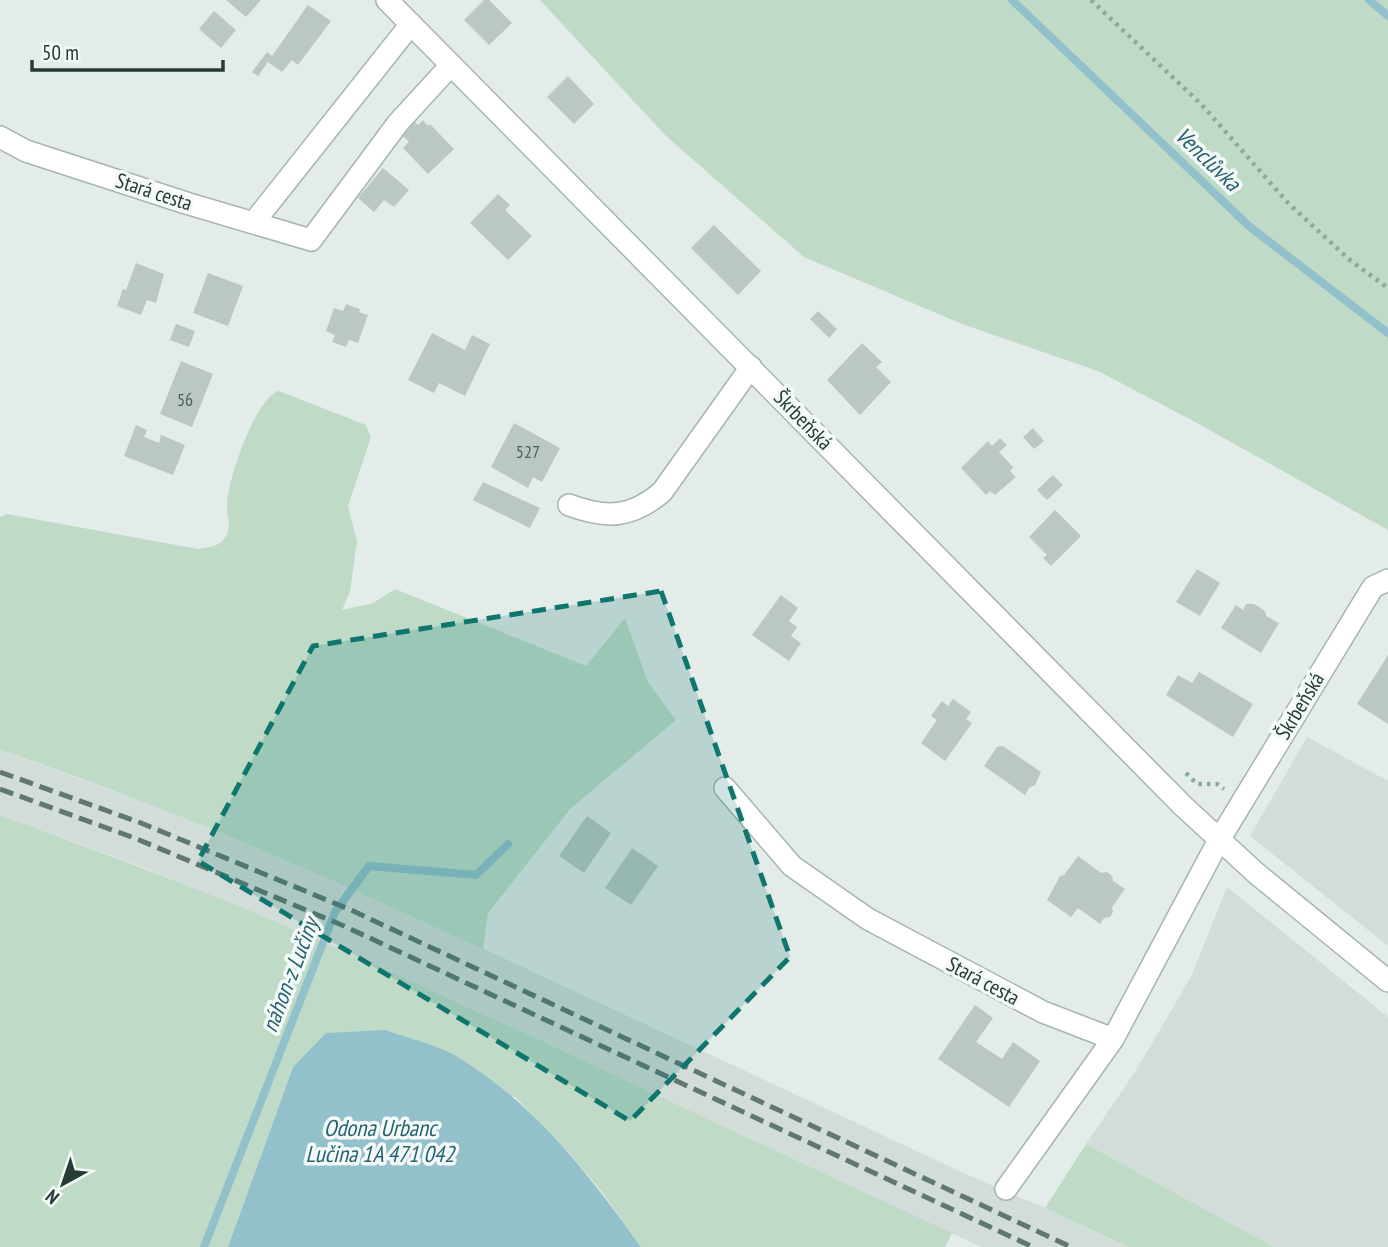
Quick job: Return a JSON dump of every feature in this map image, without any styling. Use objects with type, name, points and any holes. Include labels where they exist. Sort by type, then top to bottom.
[{"type":"street","name":"Škrbeňská","points":[[387,0],[1136,759],[1219,840],[1296,907],[1388,981]]},
{"type":"street","points":[[254,222],[411,24]]},
{"type":"street","name":"Stará cesta","points":[[0,137],[26,151],[311,240],[398,123],[452,65]]},
{"type":"street","points":[[569,505],[594,514],[619,515],[648,504],[662,492],[751,367]]},
{"type":"street","name":"Škrbeňská","points":[[1113,1039],[1219,840],[1373,587],[1388,580]]},
{"type":"street","name":"Stará cesta","points":[[725,788],[792,866],[868,919],[1043,1012],[1113,1039]]},
{"type":"street","points":[[1006,1189],[1113,1039]]},
{"type":"path","points":[[1091,0],[1202,105],[1289,204],[1351,261],[1388,289]]},
{"type":"highlighted area","points":[[661,591],[790,957],[630,1121],[198,861],[313,646]]},
{"type":"shaded area","points":[[1307,737],[1388,781],[1388,946],[1250,836]]},
{"type":"shaded area","points":[[0,750],[149,804],[360,891],[1127,1247],[981,1247],[458,1002],[308,935],[140,866],[0,815]]},
{"type":"shaded area","points":[[1227,887],[1388,1017],[1388,1247],[1274,1247],[1086,1144],[1135,1072],[1191,977]]},
{"type":"green space","points":[[540,0],[1388,0],[1388,530],[1098,371],[962,324],[804,257],[666,136]]},
{"type":"green space","points":[[279,391],[366,425],[371,437],[348,506],[357,541],[350,592],[342,610],[373,603],[395,589],[586,666],[625,618],[648,682],[676,720],[571,808],[488,913],[483,949],[244,843],[123,794],[0,750],[0,517],[7,514],[198,549],[217,544],[224,540],[228,532],[228,493],[244,441],[261,408],[270,396]]},
{"type":"green space","points":[[0,815],[156,873],[310,936],[952,1233],[945,1247],[641,1247],[602,1192],[515,1097],[293,1067],[228,1247],[0,1247]]},
{"type":"green space","points":[[1086,1144],[1274,1247],[1128,1247],[1045,1208]]},
{"type":"water","name":"Odona Urbanc Lučina 1A 471 042","points":[[385,1030],[456,1056],[510,1095],[558,1141],[641,1247],[228,1247],[293,1067],[326,1033]]},
{"type":"building","points":[[226,0],[261,0],[246,17]]},
{"type":"building","points":[[484,0],[489,0],[512,23],[489,45],[464,20]]},
{"type":"building","points":[[308,5],[331,21],[298,65],[292,60],[282,72],[268,62],[258,76],[252,72],[267,52],[272,56]]},
{"type":"building","points":[[214,11],[236,30],[221,48],[199,29]]},
{"type":"building","points":[[568,76],[594,104],[574,124],[547,97]]},
{"type":"building","points":[[423,120],[454,149],[428,174],[403,148],[409,142],[402,135],[415,122],[418,125]]},
{"type":"building","points":[[383,168],[409,190],[394,207],[384,200],[374,212],[358,198]]},
{"type":"building","points":[[498,194],[510,205],[505,210],[532,236],[508,260],[470,223]]},
{"type":"building","points":[[714,225],[761,271],[738,295],[691,248]]},
{"type":"building","points":[[136,263],[164,274],[156,303],[147,300],[141,315],[117,306]]},
{"type":"building","points":[[208,273],[243,286],[228,326],[193,313]]},
{"type":"building","points":[[346,304],[368,315],[358,343],[349,340],[346,347],[332,342],[335,335],[326,331],[334,308],[343,311]]},
{"type":"building","points":[[818,311],[837,329],[829,338],[810,319]]},
{"type":"building","points":[[176,324],[195,331],[189,347],[170,340]]},
{"type":"building","points":[[432,333],[465,350],[472,335],[490,344],[465,396],[439,383],[434,393],[408,380]]},
{"type":"building","points":[[862,343],[882,362],[876,367],[891,382],[860,415],[827,380]]},
{"type":"building","points":[[181,361],[213,374],[192,427],[160,414]]},
{"type":"building","points":[[514,423],[560,448],[542,482],[533,477],[528,488],[491,467]]},
{"type":"building","points":[[136,425],[147,430],[144,437],[159,443],[161,435],[185,445],[173,475],[124,456]]},
{"type":"building","points":[[1033,428],[1044,441],[1034,449],[1023,437]]},
{"type":"building","points":[[1000,438],[1007,445],[999,452],[1013,467],[1010,471],[1016,477],[995,495],[990,491],[986,495],[961,468],[988,441],[992,446]]},
{"type":"building","points":[[1053,475],[1063,485],[1047,500],[1037,490]]},
{"type":"building","points":[[483,482],[540,508],[530,528],[473,500]]},
{"type":"building","points":[[1055,510],[1081,536],[1051,566],[1043,558],[1047,555],[1029,537]]},
{"type":"building","points":[[1197,569],[1220,583],[1200,616],[1176,602]]},
{"type":"building","points":[[781,595],[798,608],[789,621],[797,627],[791,636],[801,643],[789,661],[752,635]]},
{"type":"building","points":[[1246,604],[1254,604],[1265,611],[1266,616],[1279,623],[1261,653],[1221,628],[1236,605],[1243,610]]},
{"type":"building","points":[[1388,655],[1388,724],[1357,704]]},
{"type":"building","points":[[1199,672],[1253,704],[1233,737],[1166,695],[1178,675],[1192,683]]},
{"type":"building","points":[[953,699],[971,712],[966,719],[972,723],[945,761],[921,743],[937,720],[931,716],[942,701],[948,706]]},
{"type":"building","points":[[1003,746],[1041,772],[1035,785],[1029,788],[1025,795],[984,766],[997,747]]},
{"type":"building","points":[[587,816],[611,833],[584,873],[559,856]]},
{"type":"building","points":[[632,848],[658,866],[631,905],[605,888]]},
{"type":"building","points":[[1078,856],[1101,873],[1107,872],[1113,881],[1125,889],[1112,907],[1110,917],[1104,918],[1100,924],[1078,908],[1071,917],[1047,900],[1060,876],[1064,875]]},
{"type":"building","points":[[975,1005],[993,1018],[976,1042],[1002,1059],[1013,1042],[1040,1061],[1009,1107],[938,1059]]},
{"type":"waterway","name":"Venclůvka","points":[[1012,0],[1250,227],[1388,333]]},
{"type":"waterway","points":[[1369,0],[1388,16]]},
{"type":"waterway","name":"náhon-z Lučiny","points":[[204,1247],[335,912],[369,866],[476,875],[508,844]]},
{"type":"railway","points":[[0,772],[141,823],[351,910],[1071,1247]]},
{"type":"railway","points":[[0,789],[137,839],[344,926],[1033,1247]]}]
